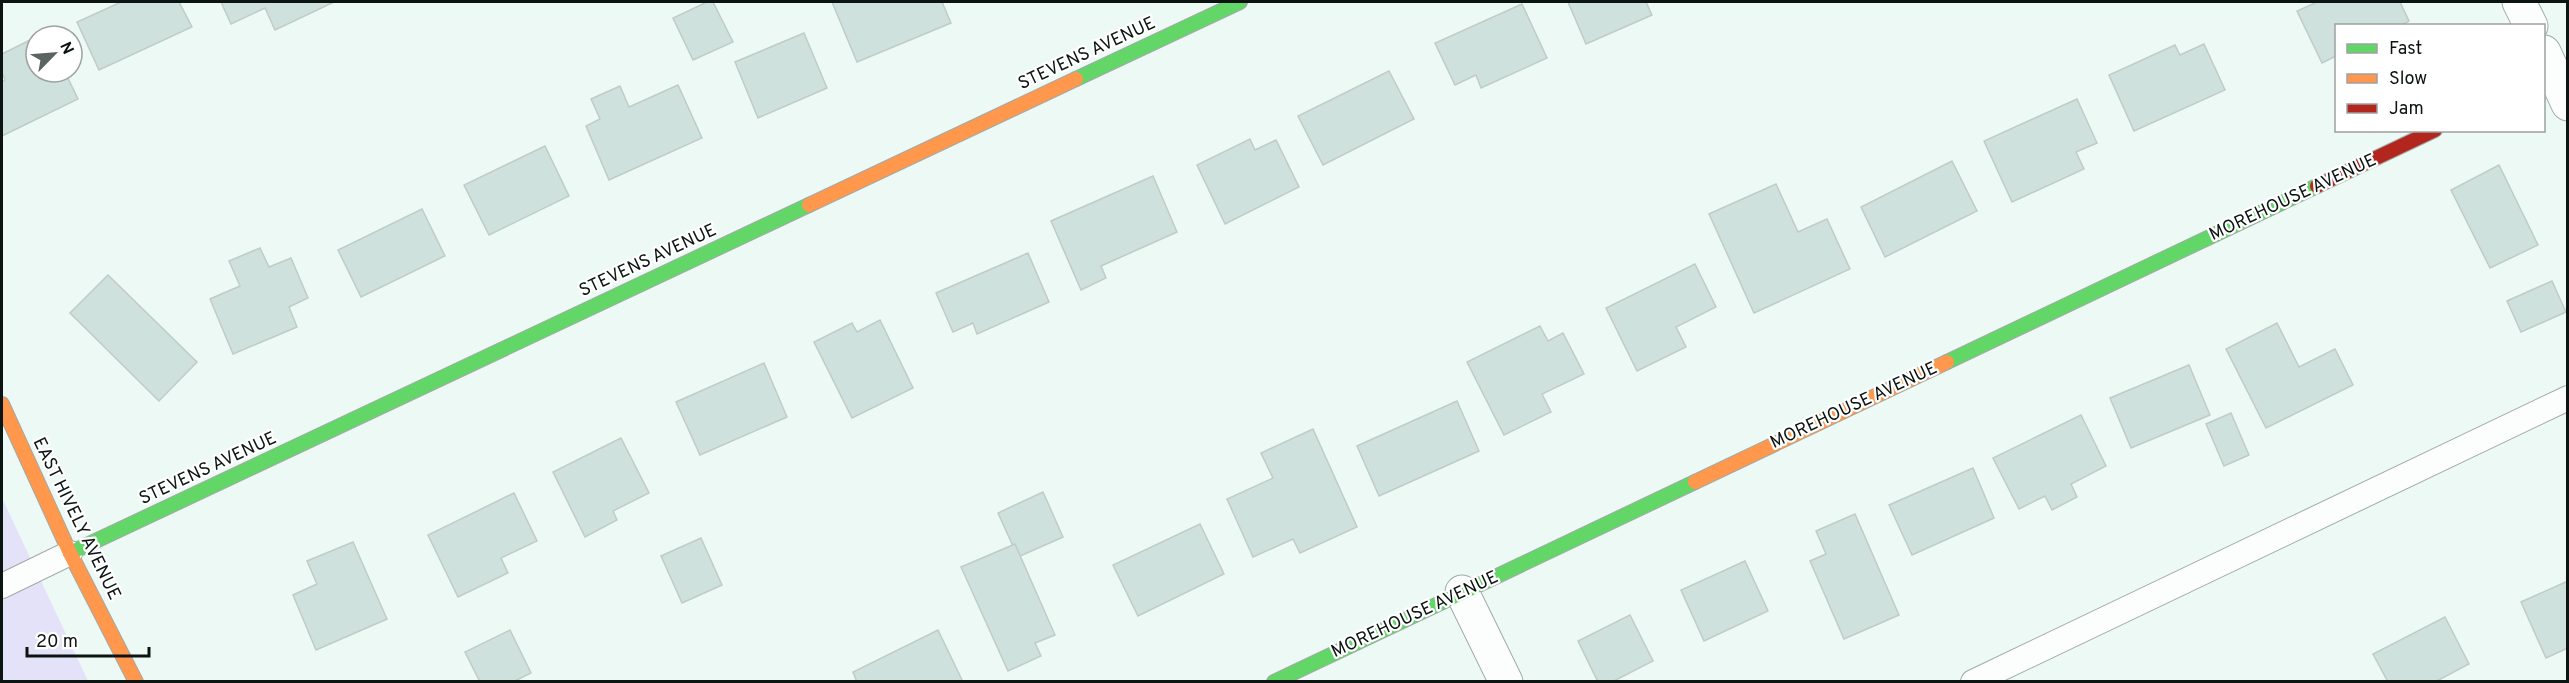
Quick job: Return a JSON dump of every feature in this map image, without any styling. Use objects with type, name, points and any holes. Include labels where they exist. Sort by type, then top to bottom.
[{"type":"street","name":"STEVENS AVENUE","points":[[70,554],[1240,2]]},
{"type":"street","points":[[2519,2],[2530,24]]},
{"type":"street","points":[[2552,68],[2568,104]]},
{"type":"street","name":"MOREHOUSE AVENUE","points":[[1274,681],[2430,132]]},
{"type":"street","name":"EAST HIVELY AVENUE","points":[[2,404],[70,554],[136,681]]},
{"type":"street","points":[[1462,592],[1506,681]]},
{"type":"lane","points":[[1973,681],[2568,398]]},
{"type":"lane","points":[[2,586],[70,554]]},
{"type":"shaded area","points":[[2,498],[88,681],[2,681]]},
{"type":"building","points":[[121,2],[179,2],[192,27],[99,70],[84,37],[84,24],[77,22]]},
{"type":"building","points":[[221,2],[332,3],[275,30],[265,8],[231,24]]},
{"type":"building","points":[[707,2],[713,2],[733,42],[693,60],[673,18]]},
{"type":"building","points":[[832,2],[942,2],[951,23],[857,62]]},
{"type":"building","points":[[1568,2],[1646,2],[1652,15],[1586,44]]},
{"type":"building","points":[[2317,2],[2400,2],[2409,21],[2404,24],[2335,24],[2335,56],[2322,63],[2297,11]]},
{"type":"building","points":[[1522,4],[1547,58],[1481,88],[1476,75],[1455,85],[1435,43]]},
{"type":"building","points":[[804,33],[827,88],[758,118],[735,62]]},
{"type":"building","points":[[24,43],[24,84],[71,84],[78,99],[2,136],[2,82],[5,80],[2,72],[2,54]]},
{"type":"building","points":[[2204,44],[2225,90],[2134,131],[2109,75],[2175,45],[2180,55]]},
{"type":"building","points":[[1389,71],[1414,119],[1323,165],[1298,116]]},
{"type":"building","points":[[678,85],[702,138],[609,180],[586,126],[600,119],[591,99],[620,86],[629,107]]},
{"type":"building","points":[[2077,99],[2097,143],[2076,152],[2084,169],[2012,202],[1984,141]]},
{"type":"building","points":[[1250,139],[1255,150],[1276,140],[1299,187],[1225,224],[1197,165]]},
{"type":"building","points":[[545,146],[569,196],[489,235],[464,185]]},
{"type":"building","points":[[1952,161],[1977,211],[1885,257],[1861,207]]},
{"type":"building","points":[[2499,165],[2538,245],[2490,268],[2451,190]]},
{"type":"building","points":[[1153,176],[1177,232],[1101,266],[1106,278],[1081,290],[1051,221]]},
{"type":"building","points":[[1776,184],[1798,232],[1827,219],[1850,269],[1754,313],[1709,214]]},
{"type":"building","points":[[422,209],[445,256],[361,297],[338,250]]},
{"type":"building","points":[[260,248],[269,267],[291,258],[308,298],[289,307],[297,327],[233,354],[210,299],[240,286],[229,261]]},
{"type":"building","points":[[1028,253],[1049,302],[977,334],[973,323],[953,332],[936,293]]},
{"type":"building","points":[[1695,264],[1716,307],[1676,327],[1686,347],[1637,371],[1606,308]]},
{"type":"building","points":[[108,275],[197,362],[159,401],[70,313]]},
{"type":"building","points":[[2552,281],[2566,312],[2521,332],[2507,301]]},
{"type":"building","points":[[880,320],[913,388],[852,418],[814,342],[852,323],[857,332]]},
{"type":"building","points":[[2277,323],[2299,367],[2335,349],[2353,385],[2266,428],[2226,349]]},
{"type":"building","points":[[1540,326],[1548,341],[1563,333],[1584,374],[1542,394],[1551,412],[1504,435],[1467,362]]},
{"type":"building","points":[[764,363],[787,417],[700,455],[676,402]]},
{"type":"building","points":[[2189,365],[2210,415],[2131,448],[2110,398]]},
{"type":"building","points":[[1457,401],[1479,451],[1379,496],[1357,446]]},
{"type":"building","points":[[2231,413],[2249,455],[2224,466],[2206,424]]},
{"type":"building","points":[[2081,415],[2106,466],[2071,484],[2077,497],[2052,510],[2045,496],[2019,509],[1993,458]]},
{"type":"building","points":[[1313,429],[1357,527],[1300,553],[1293,539],[1253,557],[1227,499],[1273,478],[1261,453]]},
{"type":"building","points":[[621,438],[649,493],[613,511],[617,520],[585,537],[553,472]]},
{"type":"building","points":[[1973,468],[1994,518],[1912,555],[1889,505]]},
{"type":"building","points":[[1043,492],[1063,537],[1018,557],[998,513]]},
{"type":"building","points":[[514,493],[537,541],[501,558],[508,573],[458,597],[428,535]]},
{"type":"building","points":[[1855,514],[1899,615],[1844,639],[1810,561],[1826,554],[1816,531]]},
{"type":"building","points":[[1200,524],[1224,574],[1138,616],[1113,565]]},
{"type":"building","points":[[701,538],[722,585],[682,603],[661,556]]},
{"type":"building","points":[[353,542],[387,619],[316,650],[293,595],[317,584],[307,561]]},
{"type":"building","points":[[1015,544],[1055,635],[1035,643],[1041,656],[1008,671],[961,567]]},
{"type":"building","points":[[1745,561],[1768,611],[1704,641],[1681,590]]},
{"type":"building","points":[[2568,581],[2568,648],[2546,658],[2521,602]]},
{"type":"building","points":[[1630,615],[1653,661],[1612,682],[1598,682],[1578,641]]},
{"type":"building","points":[[2445,617],[2469,664],[2435,682],[2388,682],[2373,654]]},
{"type":"building","points":[[510,630],[531,673],[513,682],[480,682],[465,652]]},
{"type":"building","points":[[938,630],[963,682],[857,682],[853,672]]},
{"type":"traffic: fast","points":[[1076,79],[1240,2]]},
{"type":"traffic: fast","points":[[1947,362],[2317,186]]},
{"type":"traffic: fast","points":[[70,553],[809,205]]},
{"type":"traffic: fast","points":[[1274,682],[1695,482]]},
{"type":"traffic: slow","points":[[809,205],[1076,79]]},
{"type":"traffic: slow","points":[[1695,482],[1947,362]]},
{"type":"traffic: slow","points":[[2,404],[70,553],[136,682]]},
{"type":"traffic: jam","points":[[2317,186],[2431,132]]}]
